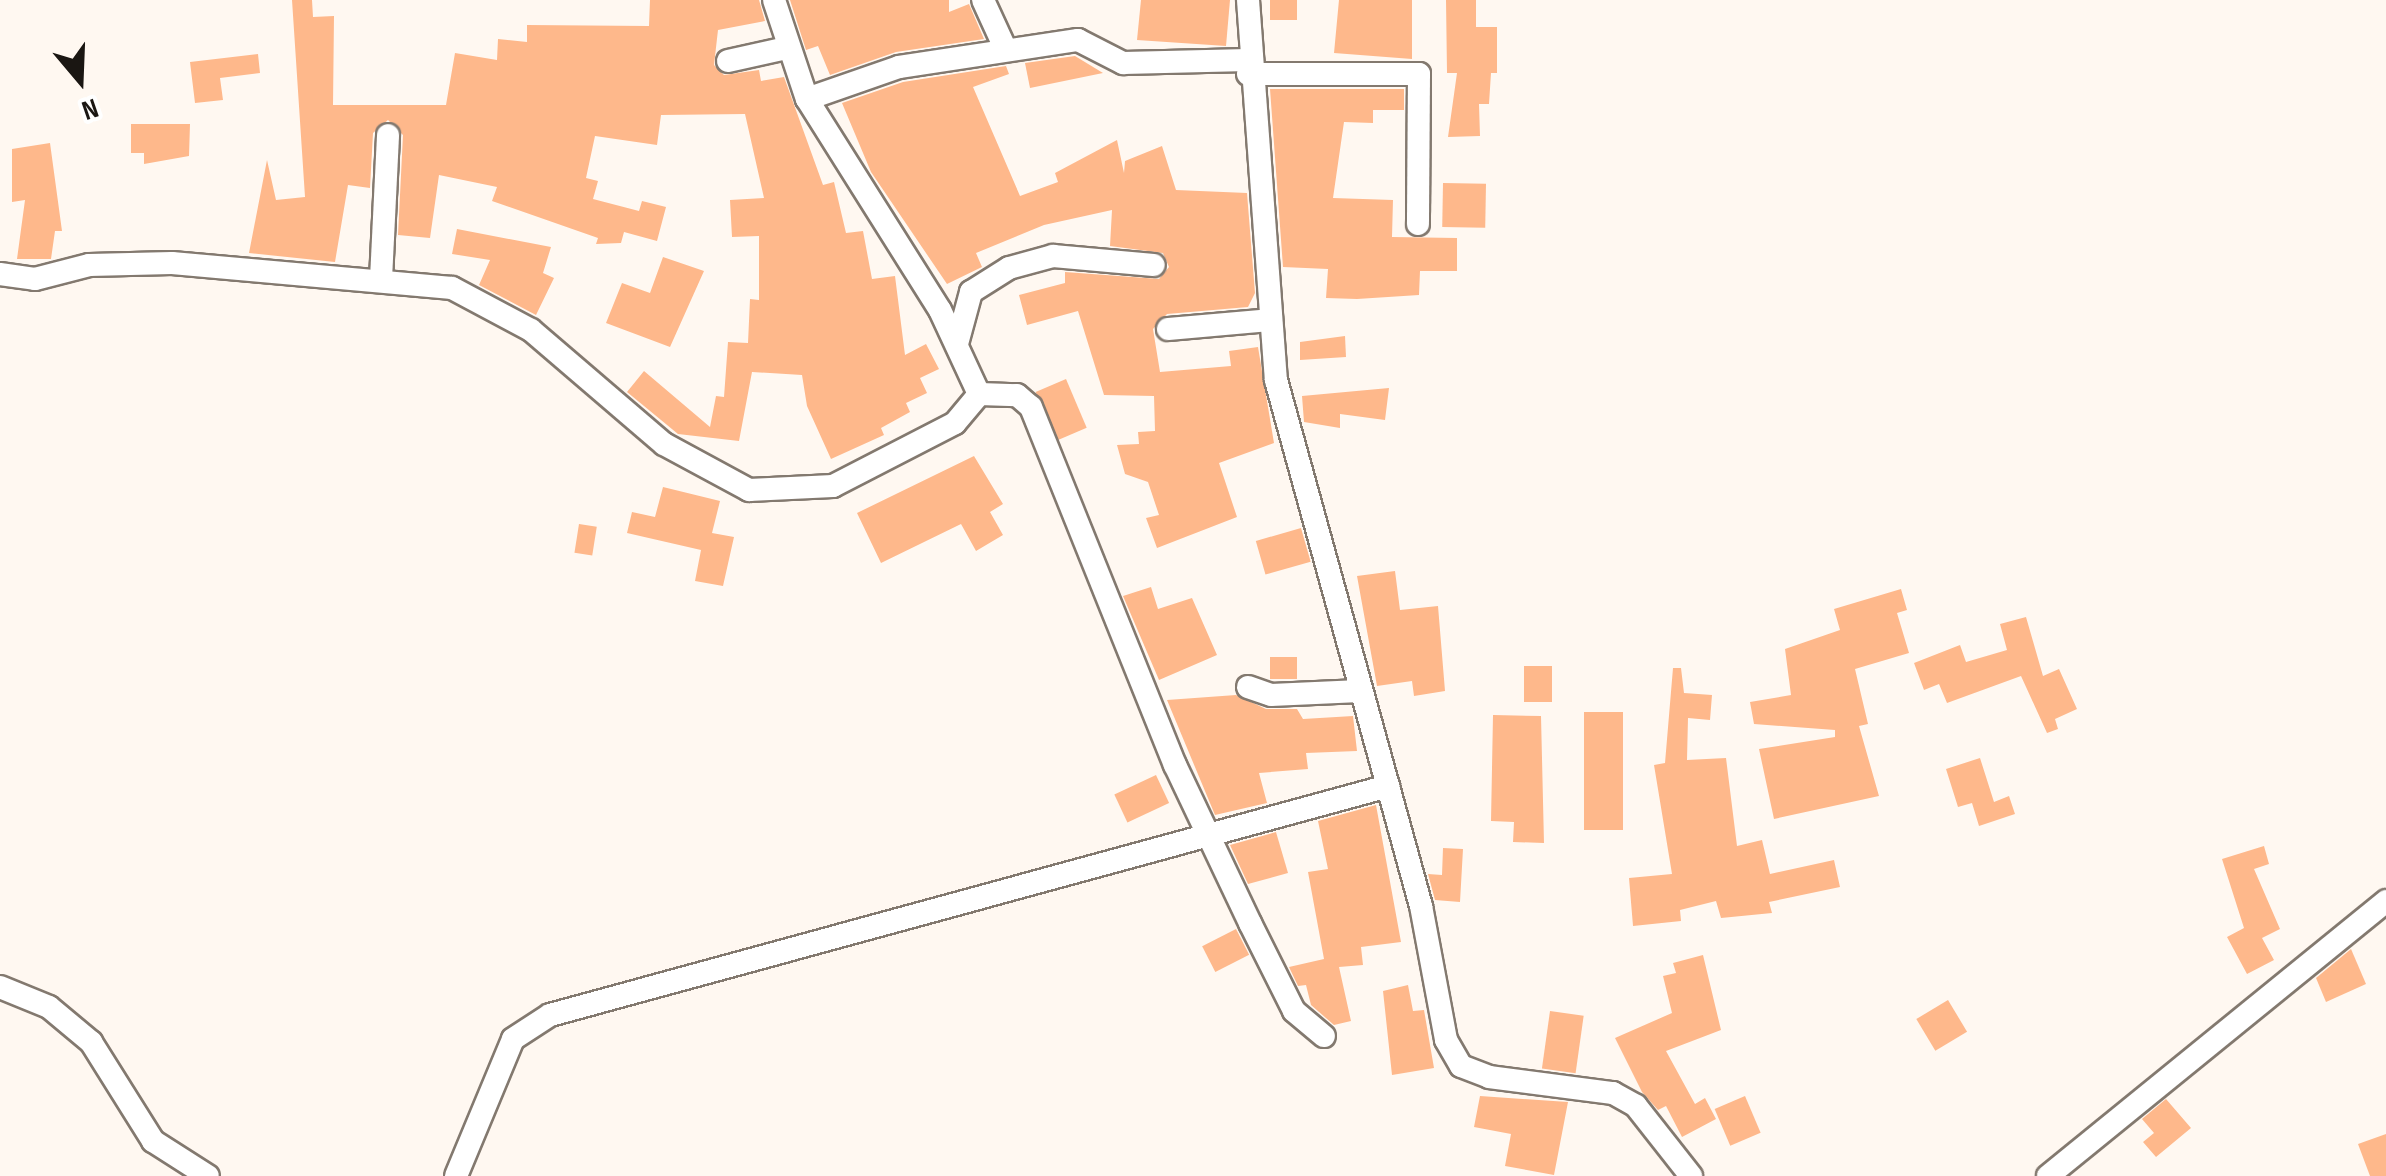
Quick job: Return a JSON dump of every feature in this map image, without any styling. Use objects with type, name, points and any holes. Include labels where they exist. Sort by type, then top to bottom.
[{"type":"street","points":[[774,0],[807,99],[961,355],[978,394]]},
{"type":"street","points":[[983,0],[1005,48]]},
{"type":"street","points":[[1248,0],[1248,67],[1276,380],[1388,786],[1446,1040],[1461,1066],[1612,1093],[1636,1106],[1691,1176]]},
{"type":"street","points":[[807,99],[898,66],[1078,40],[1123,63],[1419,74],[1418,224]]},
{"type":"street","points":[[728,61],[787,48]]},
{"type":"street","points":[[381,279],[388,136]]},
{"type":"street","points":[[961,355],[971,292],[1009,268],[1053,256],[1154,265]]},
{"type":"street","points":[[0,274],[35,279],[89,264],[172,264],[452,288],[485,302],[531,330],[664,444],[749,490],[833,486],[955,423],[978,394]]},
{"type":"street","points":[[1168,329],[1270,320]]},
{"type":"street","points":[[978,394],[1017,395],[1032,407],[1175,765],[1294,1011],[1324,1036]]},
{"type":"street","points":[[1248,687],[1270,695],[1360,691]]},
{"type":"street","points":[[456,1176],[514,1038],[550,1015],[1213,840],[1388,786]]},
{"type":"street","points":[[2048,1176],[2386,901]]},
{"type":"street","points":[[0,987],[49,1008],[91,1042],[153,1142],[208,1176]]},
{"type":"building","points":[[292,0],[312,0],[313,17],[334,16],[333,105],[446,105],[455,53],[497,60],[498,39],[527,42],[527,25],[649,26],[650,0],[759,0],[765,21],[718,30],[714,65],[724,75],[759,70],[761,81],[784,77],[823,185],[834,182],[846,233],[863,231],[872,279],[895,276],[905,355],[926,344],[939,369],[920,378],[927,393],[906,403],[910,412],[881,428],[884,435],[831,459],[807,406],[802,375],[752,372],[739,441],[678,434],[627,392],[644,371],[710,427],[716,396],[724,397],[728,342],[748,343],[750,299],[759,300],[759,236],[732,237],[730,200],[764,198],[745,114],[661,115],[657,145],[595,136],[586,178],[598,181],[593,199],[639,211],[642,201],[666,207],[657,241],[624,232],[621,243],[596,244],[598,238],[492,201],[497,187],[439,175],[430,238],[398,235],[403,135],[388,120],[373,133],[370,188],[348,185],[335,262],[249,253],[267,160],[276,200],[305,197]]},
{"type":"building","points":[[790,0],[949,0],[949,12],[969,4],[984,39],[896,52],[830,75],[818,46],[806,50]]},
{"type":"building","points":[[1141,0],[1230,0],[1226,46],[1137,40]]},
{"type":"building","points":[[1270,0],[1297,0],[1297,20],[1270,20]]},
{"type":"building","points":[[1339,0],[1412,0],[1412,59],[1334,53]]},
{"type":"building","points":[[1446,0],[1476,0],[1476,27],[1497,27],[1497,73],[1491,73],[1489,104],[1479,104],[1480,136],[1448,137],[1457,73],[1447,73]]},
{"type":"building","points":[[258,54],[260,73],[220,78],[223,100],[195,103],[190,62]]},
{"type":"building","points":[[1075,56],[1103,73],[1030,88],[1025,63]]},
{"type":"building","points":[[1006,66],[1009,74],[973,87],[1020,196],[1058,182],[1055,173],[1117,140],[1124,173],[1125,161],[1162,146],[1176,190],[1247,193],[1255,293],[1248,307],[1167,314],[1153,329],[1160,372],[1231,366],[1229,351],[1258,347],[1274,443],[1219,463],[1237,517],[1157,548],[1146,518],[1159,515],[1148,482],[1125,474],[1117,445],[1139,444],[1138,432],[1155,431],[1154,396],[1104,395],[1078,311],[1027,325],[1019,295],[1065,283],[1065,272],[1159,279],[1169,267],[1163,253],[1110,246],[1112,210],[1044,225],[976,253],[982,267],[947,284],[871,172],[842,103],[903,82]]},
{"type":"building","points":[[1270,89],[1404,89],[1404,110],[1373,110],[1373,123],[1344,122],[1333,198],[1393,200],[1392,237],[1457,238],[1457,271],[1420,271],[1419,295],[1357,299],[1326,298],[1328,269],[1283,267]]},
{"type":"building","points":[[131,124],[190,124],[189,156],[144,164],[144,153],[131,153]]},
{"type":"building","points":[[50,143],[62,231],[55,231],[51,259],[17,259],[25,200],[12,202],[12,149]]},
{"type":"building","points":[[1443,183],[1486,184],[1485,228],[1442,227]]},
{"type":"building","points":[[457,229],[551,247],[543,273],[554,278],[536,315],[479,285],[490,260],[452,254]]},
{"type":"building","points":[[663,257],[704,271],[670,347],[606,323],[622,283],[650,293]]},
{"type":"building","points":[[1345,336],[1346,357],[1300,360],[1300,342]]},
{"type":"building","points":[[1066,379],[1087,428],[1056,441],[1036,392]]},
{"type":"building","points":[[1389,388],[1385,420],[1340,414],[1340,428],[1304,422],[1302,396]]},
{"type":"building","points":[[974,456],[1003,504],[990,512],[1003,535],[976,551],[961,524],[881,563],[857,513]]},
{"type":"building","points":[[663,487],[720,501],[712,533],[734,537],[723,586],[695,581],[701,550],[627,533],[632,512],[655,517]]},
{"type":"building","points":[[579,524],[597,527],[592,555],[574,553]]},
{"type":"building","points":[[1301,528],[1311,562],[1265,575],[1256,541]]},
{"type":"building","points":[[1395,571],[1400,610],[1438,606],[1445,691],[1414,696],[1412,681],[1377,686],[1357,576]]},
{"type":"building","points":[[1151,587],[1158,609],[1192,598],[1217,655],[1159,680],[1123,596]]},
{"type":"building","points":[[1901,589],[1907,610],[1897,613],[1909,653],[1855,669],[1868,724],[1859,726],[1879,796],[1774,819],[1759,749],[1835,737],[1835,730],[1754,724],[1750,702],[1791,695],[1785,649],[1840,630],[1834,609]]},
{"type":"building","points":[[2026,617],[2043,676],[2059,669],[2077,709],[2055,719],[2058,729],[2047,733],[2021,676],[1947,703],[1939,684],[1924,690],[1914,663],[1960,645],[1966,662],[2007,650],[2000,624]]},
{"type":"building","points":[[1270,657],[1297,657],[1297,679],[1270,679]]},
{"type":"building","points":[[1524,666],[1552,666],[1552,702],[1524,702]]},
{"type":"building","points":[[1673,668],[1681,668],[1684,693],[1712,695],[1710,720],[1688,718],[1687,760],[1726,758],[1737,846],[1762,840],[1770,874],[1834,860],[1840,887],[1769,902],[1772,913],[1721,918],[1716,901],[1680,910],[1681,921],[1633,926],[1629,878],[1672,874],[1654,765],[1665,763]]},
{"type":"building","points":[[1236,695],[1266,709],[1297,709],[1303,719],[1353,716],[1357,751],[1306,753],[1308,769],[1259,773],[1267,803],[1215,815],[1167,700]]},
{"type":"building","points":[[1584,712],[1623,712],[1623,830],[1584,830]]},
{"type":"building","points":[[1493,715],[1541,716],[1544,843],[1513,842],[1514,822],[1491,821]]},
{"type":"building","points":[[1980,758],[1994,802],[2009,796],[2015,814],[1979,826],[1972,803],[1958,807],[1946,769]]},
{"type":"building","points":[[1156,775],[1169,803],[1127,823],[1114,794]]},
{"type":"building","points":[[1376,805],[1401,942],[1361,947],[1363,965],[1339,967],[1351,1021],[1334,1025],[1311,1005],[1306,985],[1298,986],[1289,967],[1324,959],[1308,872],[1328,869],[1318,821]]},
{"type":"building","points":[[1276,832],[1288,873],[1248,884],[1230,845]]},
{"type":"building","points":[[2264,846],[2269,864],[2254,869],[2280,929],[2262,938],[2274,960],[2247,974],[2227,937],[2244,928],[2222,859]]},
{"type":"building","points":[[1443,848],[1463,849],[1460,902],[1435,900],[1428,874],[1442,875]]},
{"type":"building","points":[[1236,929],[1249,955],[1215,972],[1202,946]]},
{"type":"building","points":[[2351,949],[2366,984],[2326,1002],[2316,978]]},
{"type":"building","points":[[1703,955],[1721,1030],[1666,1051],[1695,1104],[1705,1098],[1716,1119],[1682,1137],[1666,1106],[1658,1110],[1642,1092],[1615,1038],[1672,1013],[1663,976],[1676,973],[1673,963]]},
{"type":"building","points":[[1408,985],[1413,1011],[1424,1010],[1434,1068],[1392,1075],[1383,991]]},
{"type":"building","points":[[1948,1000],[1967,1032],[1935,1051],[1916,1019]]},
{"type":"building","points":[[1550,1011],[1584,1016],[1576,1073],[1542,1068]]},
{"type":"building","points":[[1480,1096],[1568,1102],[1554,1175],[1505,1166],[1511,1134],[1474,1127]]},
{"type":"building","points":[[1745,1096],[1761,1133],[1730,1146],[1715,1109]]},
{"type":"building","points":[[2166,1099],[2191,1128],[2156,1157],[2143,1142],[2154,1133],[2142,1119]]},
{"type":"building","points":[[2386,1134],[2386,1176],[2370,1176],[2358,1144]]}]
